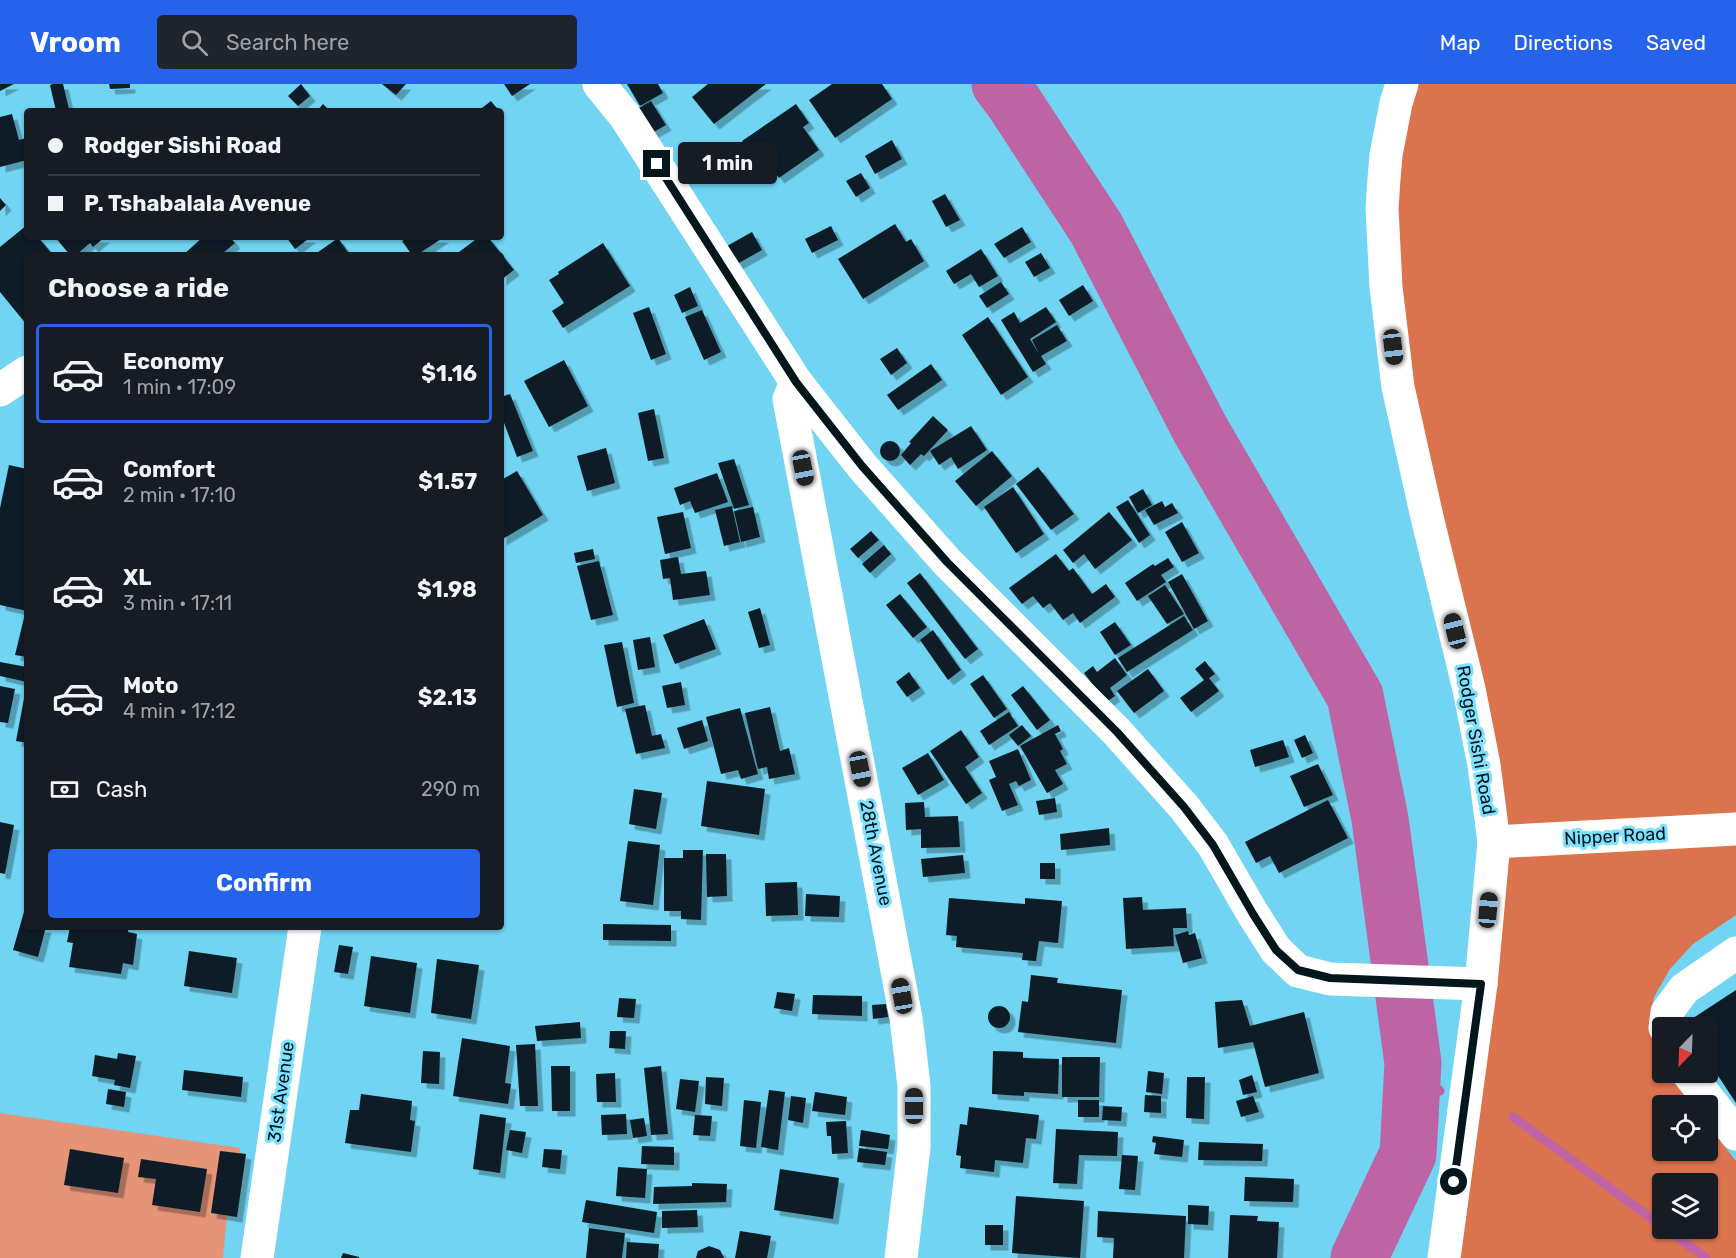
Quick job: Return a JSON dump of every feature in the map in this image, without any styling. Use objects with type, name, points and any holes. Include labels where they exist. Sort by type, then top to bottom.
[{"type":"street","points":[[599,84],[625,116],[796,382],[862,466],[947,562],[1117,732],[1184,807],[1213,845],[1276,950],[1298,970],[1330,978],[1481,984]]},
{"type":"street","name":"Rodger Sishi Road","points":[[1402,84],[1386,155],[1382,208],[1386,287],[1398,387],[1469,689],[1484,765],[1494,842],[1481,984],[1444,1258]]},
{"type":"street","points":[[0,390],[24,374]]},
{"type":"street","name":"28th Avenue","points":[[796,382],[789,399],[906,1018],[914,1086],[914,1147],[902,1258]]},
{"type":"street","name":"Nipper Road","points":[[1494,842],[1736,829]]},
{"type":"street","name":"31st Avenue","points":[[257,1258],[305,930]]},
{"type":"street","points":[[1666,1017],[1667,1012],[1684,989],[1736,953]]},
{"type":"street","points":[[1696,1083],[1736,1134]]},
{"type":"shaded area","points":[[1407,84],[1736,84],[1736,915],[1693,944],[1670,969],[1654,997],[1650,1025],[1652,1030],[1652,1083],[1679,1083],[1686,1095],[1652,1095],[1652,1161],[1718,1161],[1718,1138],[1736,1161],[1736,1258],[1445,1258],[1497,847],[1389,284]]},
{"type":"shaded area","points":[[0,1113],[240,1148],[240,1153],[246,1154],[237,1217],[227,1216],[223,1258],[0,1258]]},
{"type":"building","points":[[0,84],[14,84],[0,91]]},
{"type":"building","points":[[63,84],[69,108],[55,108],[50,85]]},
{"type":"building","points":[[109,84],[130,84],[130,88],[110,89]]},
{"type":"building","points":[[301,84],[310,96],[298,106],[288,96]]},
{"type":"building","points":[[382,84],[406,84],[396,95]]},
{"type":"building","points":[[504,84],[530,84],[512,96]]},
{"type":"building","points":[[627,84],[658,84],[663,93],[640,106]]},
{"type":"building","points":[[708,84],[766,84],[714,124],[692,97]]},
{"type":"building","points":[[832,84],[882,84],[892,99],[835,138],[809,100]]},
{"type":"building","points":[[491,101],[497,108],[482,108]]},
{"type":"building","points":[[651,101],[666,125],[652,133],[637,109]]},
{"type":"building","points":[[796,104],[809,123],[803,127],[819,150],[779,178],[773,170],[765,175],[742,141]]},
{"type":"building","points":[[12,114],[19,140],[24,139],[24,161],[0,167],[0,117]]},
{"type":"building","points":[[892,140],[902,159],[875,174],[865,156]]},
{"type":"building","points":[[861,173],[870,188],[856,197],[846,181]]},
{"type":"building","points":[[945,194],[960,220],[946,227],[932,201]]},
{"type":"building","points":[[0,198],[6,205],[0,211]]},
{"type":"building","points":[[895,224],[906,242],[911,239],[924,261],[863,299],[838,259]]},
{"type":"building","points":[[831,226],[838,240],[812,253],[805,239]]},
{"type":"building","points":[[24,227],[24,240],[40,240],[50,252],[24,252],[24,321],[0,292],[0,247]]},
{"type":"building","points":[[1022,227],[1031,242],[1004,258],[994,244]]},
{"type":"building","points":[[752,232],[762,250],[737,264],[727,246]]},
{"type":"building","points":[[58,240],[101,240],[93,247],[90,243],[80,252],[68,252]]},
{"type":"building","points":[[200,240],[232,240],[235,243],[224,252],[186,252]]},
{"type":"building","points":[[288,240],[307,240],[295,249]]},
{"type":"building","points":[[335,240],[339,240],[348,252],[318,252]]},
{"type":"building","points":[[440,240],[422,252],[410,252],[402,241]]},
{"type":"building","points":[[475,240],[490,240],[500,252],[459,252]]},
{"type":"building","points":[[603,243],[630,286],[563,328],[552,311],[564,303],[549,280]]},
{"type":"building","points":[[981,249],[998,276],[979,287],[971,274],[954,284],[946,271]]},
{"type":"building","points":[[1041,253],[1050,268],[1034,277],[1025,262]]},
{"type":"building","points":[[504,257],[514,270],[504,278]]},
{"type":"building","points":[[1001,282],[1009,294],[987,308],[979,296]]},
{"type":"building","points":[[1083,285],[1093,301],[1069,316],[1059,300]]},
{"type":"building","points":[[690,287],[698,306],[682,313],[674,295]]},
{"type":"building","points":[[649,307],[666,354],[651,360],[633,313]]},
{"type":"building","points":[[1046,307],[1056,322],[1030,339],[1039,354],[1032,340],[1057,325],[1067,341],[1041,356],[1046,364],[1033,372],[1001,320],[1014,312],[1020,323]]},
{"type":"building","points":[[702,310],[721,352],[704,360],[685,317]]},
{"type":"building","points":[[988,317],[1028,377],[1001,395],[962,335]]},
{"type":"building","points":[[897,348],[907,363],[891,375],[880,359]]},
{"type":"building","points":[[564,360],[588,406],[549,427],[524,381]]},
{"type":"building","points":[[931,364],[942,380],[898,410],[887,395]]},
{"type":"building","points":[[510,394],[533,451],[517,457],[504,423],[504,396]]},
{"type":"building","points":[[654,409],[664,458],[648,461],[638,413]]},
{"type":"building","points":[[933,416],[948,430],[924,456],[921,454],[910,465],[901,455],[911,443],[909,442]]},
{"type":"building","points":[[971,426],[987,450],[958,469],[951,457],[939,465],[930,451]]},
{"type":"building","points":[[890,441],[897,444],[900,451],[897,458],[890,461],[883,458],[880,451],[883,444]]},
{"type":"building","points":[[606,448],[615,483],[587,491],[577,456]]},
{"type":"building","points":[[992,451],[1012,476],[976,506],[955,481]]},
{"type":"building","points":[[734,459],[749,505],[734,509],[718,463]]},
{"type":"building","points":[[9,465],[24,468],[24,610],[0,605],[0,508]]},
{"type":"building","points":[[1038,467],[1074,514],[1051,530],[1016,484]]},
{"type":"building","points":[[517,471],[543,515],[504,538],[504,478]]},
{"type":"building","points":[[717,473],[728,502],[695,513],[690,501],[680,505],[674,488]]},
{"type":"building","points":[[1013,487],[1044,534],[1016,553],[984,507]]},
{"type":"building","points":[[1143,489],[1152,505],[1138,513],[1129,497]]},
{"type":"building","points":[[1128,500],[1150,535],[1139,543],[1116,507]]},
{"type":"building","points":[[1162,501],[1165,507],[1172,503],[1178,513],[1154,525],[1145,510]]},
{"type":"building","points":[[732,506],[740,542],[724,546],[715,510]]},
{"type":"building","points":[[753,507],[760,537],[741,542],[734,511]]},
{"type":"building","points":[[683,512],[691,548],[665,554],[657,517]]},
{"type":"building","points":[[1109,512],[1132,540],[1095,569],[1084,554],[1073,563],[1063,550]]},
{"type":"building","points":[[1182,522],[1199,553],[1182,562],[1165,532]]},
{"type":"building","points":[[871,531],[879,540],[858,558],[850,549]]},
{"type":"building","points":[[884,545],[891,554],[870,573],[862,564]]},
{"type":"building","points":[[593,549],[595,559],[576,563],[574,553]]},
{"type":"building","points":[[1056,554],[1069,571],[1073,568],[1092,594],[1106,584],[1115,597],[1080,623],[1073,613],[1063,620],[1050,603],[1043,608],[1033,596],[1022,604],[1009,588]]},
{"type":"building","points":[[678,557],[681,574],[706,571],[710,595],[673,600],[670,578],[663,579],[660,560]]},
{"type":"building","points":[[1168,558],[1174,567],[1161,575],[1166,582],[1137,601],[1125,583],[1153,564],[1155,566]]},
{"type":"building","points":[[599,561],[613,615],[591,620],[577,566]]},
{"type":"building","points":[[920,573],[978,649],[965,659],[907,583]]},
{"type":"building","points":[[1182,574],[1208,621],[1194,629],[1168,582]]},
{"type":"building","points":[[1165,585],[1184,614],[1167,624],[1148,596]]},
{"type":"building","points":[[900,594],[927,627],[913,638],[886,605]]},
{"type":"building","points":[[760,608],[770,645],[759,648],[748,612]]},
{"type":"building","points":[[1184,616],[1193,630],[1127,672],[1118,658]]},
{"type":"building","points":[[24,618],[24,656],[15,655]]},
{"type":"building","points":[[704,619],[716,649],[675,664],[663,635]]},
{"type":"building","points":[[1115,622],[1131,645],[1115,655],[1100,632]]},
{"type":"building","points":[[933,630],[961,670],[948,680],[920,640]]},
{"type":"building","points":[[650,637],[655,667],[638,670],[633,640]]},
{"type":"building","points":[[622,642],[634,703],[617,707],[604,645]]},
{"type":"building","points":[[1115,658],[1127,675],[1110,688],[1115,696],[1106,702],[1084,673],[1093,666],[1097,672]]},
{"type":"building","points":[[1205,661],[1215,674],[1209,678],[1219,691],[1191,712],[1180,698],[1204,680],[1195,669]]},
{"type":"building","points":[[0,662],[24,666],[24,681],[0,676]]},
{"type":"building","points":[[1148,669],[1164,691],[1134,713],[1117,691]]},
{"type":"building","points":[[909,672],[920,688],[907,697],[896,682]]},
{"type":"building","points":[[983,675],[1007,709],[994,718],[970,684]]},
{"type":"building","points":[[681,682],[685,705],[667,708],[662,686]]},
{"type":"building","points":[[0,686],[15,689],[8,723],[0,722]]},
{"type":"building","points":[[1023,686],[1050,720],[1037,730],[1011,695]]},
{"type":"building","points":[[24,699],[24,742],[16,741]]},
{"type":"building","points":[[645,705],[652,736],[661,734],[665,748],[636,754],[625,709]]},
{"type":"building","points":[[770,707],[780,751],[789,748],[795,774],[769,779],[767,767],[758,769],[745,713]]},
{"type":"building","points":[[740,708],[758,774],[741,779],[738,770],[721,774],[706,717]]},
{"type":"building","points":[[1009,712],[1018,726],[989,745],[980,731]]},
{"type":"building","points":[[702,720],[708,741],[684,749],[677,728]]},
{"type":"building","points":[[1022,725],[1031,736],[1018,746],[1009,735]]},
{"type":"building","points":[[1058,725],[1061,731],[1055,734],[1063,749],[1060,751],[1067,764],[1055,770],[1063,784],[1047,793],[1020,746]]},
{"type":"building","points":[[961,730],[979,757],[965,767],[982,793],[966,804],[930,751]]},
{"type":"building","points":[[1305,735],[1313,753],[1302,758],[1294,740]]},
{"type":"building","points":[[1283,740],[1289,757],[1255,767],[1250,750]]},
{"type":"building","points":[[1018,749],[1031,780],[1019,786],[1016,781],[1009,784],[1018,805],[1002,811],[989,780],[996,777],[989,761]]},
{"type":"building","points":[[928,753],[944,780],[918,795],[902,768]]},
{"type":"building","points":[[1318,764],[1333,795],[1304,807],[1290,776]]},
{"type":"building","points":[[707,781],[765,789],[759,835],[701,826]]},
{"type":"building","points":[[634,789],[662,793],[656,829],[629,824]]},
{"type":"building","points":[[1055,798],[1057,812],[1039,815],[1036,801]]},
{"type":"building","points":[[1328,800],[1348,838],[1279,873],[1270,856],[1256,863],[1245,842]]},
{"type":"building","points":[[924,802],[925,817],[958,816],[960,847],[921,848],[921,829],[906,830],[905,803]]},
{"type":"building","points":[[0,822],[14,825],[5,874],[0,873]]},
{"type":"building","points":[[1109,828],[1110,845],[1061,850],[1060,834]]},
{"type":"building","points":[[628,841],[660,845],[653,905],[620,901]]},
{"type":"building","points":[[683,850],[703,850],[701,920],[681,919],[681,911],[664,911],[664,858],[683,858]]},
{"type":"building","points":[[706,854],[726,854],[727,896],[707,897]]},
{"type":"building","points":[[963,855],[965,873],[923,877],[921,859]]},
{"type":"building","points":[[1040,863],[1055,863],[1055,879],[1040,879]]},
{"type":"building","points":[[797,882],[798,915],[766,916],[765,883]]},
{"type":"building","points":[[806,894],[840,896],[839,917],[805,916]]},
{"type":"building","points":[[1142,897],[1143,910],[1186,908],[1187,928],[1173,928],[1174,946],[1126,949],[1123,898]]},
{"type":"building","points":[[949,898],[1025,904],[1025,898],[1062,901],[1058,943],[1039,941],[1036,961],[1022,960],[1023,953],[956,947],[957,936],[946,935]]},
{"type":"building","points":[[24,912],[24,930],[45,930],[38,957],[13,950]]},
{"type":"building","points":[[603,924],[671,925],[671,941],[603,940]]},
{"type":"building","points":[[69,930],[128,930],[128,932],[137,934],[133,965],[123,963],[121,974],[69,967],[73,943],[67,942]]},
{"type":"building","points":[[1188,931],[1189,935],[1195,933],[1202,958],[1183,963],[1175,935]]},
{"type":"building","points":[[339,945],[353,947],[348,974],[334,972]]},
{"type":"building","points":[[189,951],[237,958],[232,993],[184,986]]},
{"type":"building","points":[[371,956],[417,963],[410,1013],[364,1006]]},
{"type":"building","points":[[437,959],[479,965],[471,1019],[431,1013]]},
{"type":"building","points":[[1031,975],[1058,978],[1057,983],[1122,990],[1116,1043],[1018,1032],[1022,1001],[1028,1002]]},
{"type":"building","points":[[1736,990],[1736,1103],[1718,1076],[1718,1017],[1695,1017]]},
{"type":"building","points":[[777,992],[795,994],[792,1011],[774,1008]]},
{"type":"building","points":[[813,995],[862,996],[862,1016],[812,1014]]},
{"type":"building","points":[[619,998],[636,999],[634,1018],[617,1017]]},
{"type":"building","points":[[1242,1000],[1250,1026],[1304,1012],[1319,1073],[1265,1087],[1253,1042],[1218,1048],[1215,1002]]},
{"type":"building","points":[[886,1004],[888,1017],[873,1019],[872,1005]]},
{"type":"building","points":[[999,1006],[1007,1009],[1010,1017],[1007,1025],[999,1028],[991,1025],[988,1017],[991,1009]]},
{"type":"building","points":[[580,1022],[581,1038],[537,1041],[535,1026]]},
{"type":"building","points":[[610,1031],[626,1031],[625,1049],[609,1048]]},
{"type":"building","points":[[462,1038],[510,1046],[505,1083],[511,1084],[508,1104],[453,1096]]},
{"type":"building","points":[[535,1044],[538,1106],[520,1106],[516,1045]]},
{"type":"building","points":[[423,1051],[440,1052],[439,1084],[421,1083]]},
{"type":"building","points":[[993,1051],[1023,1052],[1023,1058],[1059,1059],[1058,1094],[1024,1092],[1024,1096],[992,1094]]},
{"type":"building","points":[[118,1053],[136,1056],[130,1088],[114,1085],[115,1080],[92,1076],[95,1055],[117,1059]]},
{"type":"building","points":[[1062,1057],[1100,1057],[1099,1097],[1062,1097]]},
{"type":"building","points":[[551,1066],[570,1066],[570,1111],[552,1111]]},
{"type":"building","points":[[661,1066],[668,1134],[651,1135],[644,1068]]},
{"type":"building","points":[[184,1070],[243,1077],[241,1097],[182,1090]]},
{"type":"building","points":[[1148,1071],[1164,1073],[1162,1094],[1146,1092]]},
{"type":"building","points":[[615,1073],[616,1102],[597,1102],[596,1074]]},
{"type":"building","points":[[1252,1075],[1257,1092],[1243,1095],[1239,1080]]},
{"type":"building","points":[[706,1077],[724,1078],[722,1106],[705,1104]]},
{"type":"building","points":[[1187,1077],[1205,1077],[1204,1119],[1186,1118]]},
{"type":"building","points":[[680,1079],[699,1081],[695,1112],[676,1109]]},
{"type":"building","points":[[108,1089],[126,1092],[124,1107],[106,1104]]},
{"type":"building","points":[[769,1090],[785,1092],[778,1150],[761,1147]]},
{"type":"building","points":[[815,1092],[847,1097],[845,1115],[812,1111]]},
{"type":"building","points":[[361,1094],[412,1101],[410,1120],[415,1121],[411,1152],[345,1143],[350,1110],[359,1110]]},
{"type":"building","points":[[1145,1095],[1161,1096],[1161,1113],[1144,1112]]},
{"type":"building","points":[[791,1096],[806,1098],[803,1123],[788,1120]]},
{"type":"building","points":[[1253,1096],[1259,1112],[1241,1117],[1236,1101]]},
{"type":"building","points":[[744,1100],[761,1102],[756,1148],[740,1146]]},
{"type":"building","points":[[1078,1100],[1099,1100],[1099,1117],[1078,1117]]},
{"type":"building","points":[[1103,1106],[1122,1107],[1121,1121],[1102,1120]]},
{"type":"building","points":[[969,1107],[1039,1115],[1036,1139],[1026,1138],[1023,1163],[995,1160],[994,1172],[960,1168],[961,1156],[956,1155],[960,1124],[967,1125]]},
{"type":"building","points":[[480,1114],[506,1118],[500,1173],[473,1169]]},
{"type":"building","points":[[626,1114],[627,1134],[602,1135],[601,1115]]},
{"type":"building","points":[[695,1115],[712,1116],[710,1136],[693,1135]]},
{"type":"building","points":[[644,1118],[647,1136],[633,1138],[630,1120]]},
{"type":"building","points":[[846,1121],[848,1153],[832,1154],[831,1136],[827,1136],[826,1122]]},
{"type":"building","points":[[1056,1129],[1118,1132],[1117,1156],[1079,1155],[1077,1184],[1053,1183]]},
{"type":"building","points":[[510,1130],[526,1132],[522,1153],[506,1150]]},
{"type":"building","points":[[861,1130],[890,1135],[888,1149],[859,1146]]},
{"type":"building","points":[[1153,1136],[1184,1140],[1182,1157],[1154,1154],[1156,1143],[1152,1142]]},
{"type":"building","points":[[1199,1142],[1263,1144],[1262,1161],[1198,1160]]},
{"type":"building","points":[[642,1146],[674,1147],[674,1165],[641,1164]]},
{"type":"building","points":[[859,1148],[887,1152],[885,1165],[857,1162]]},
{"type":"building","points":[[70,1149],[124,1158],[118,1193],[64,1185]]},
{"type":"building","points":[[544,1149],[562,1150],[560,1169],[542,1167]]},
{"type":"building","points":[[220,1151],[246,1154],[237,1217],[211,1213]]},
{"type":"building","points":[[1122,1155],[1138,1156],[1135,1190],[1119,1189]]},
{"type":"building","points":[[141,1159],[207,1169],[200,1212],[152,1205],[156,1179],[138,1177]]},
{"type":"building","points":[[618,1167],[647,1169],[645,1198],[616,1196]]},
{"type":"building","points":[[780,1169],[839,1178],[833,1219],[774,1210]]},
{"type":"building","points":[[1245,1177],[1294,1179],[1293,1202],[1244,1201]]},
{"type":"building","points":[[692,1183],[727,1184],[726,1202],[653,1204],[654,1187],[692,1186]]},
{"type":"building","points":[[1016,1196],[1084,1201],[1080,1258],[1012,1253]]},
{"type":"building","points":[[586,1200],[657,1212],[654,1233],[582,1222]]},
{"type":"building","points":[[1188,1205],[1209,1206],[1208,1225],[1188,1224]]},
{"type":"building","points":[[697,1210],[698,1227],[662,1228],[662,1211]]},
{"type":"building","points":[[1098,1211],[1186,1216],[1184,1258],[1113,1258],[1114,1238],[1097,1237]]},
{"type":"building","points":[[1230,1215],[1258,1216],[1257,1221],[1279,1222],[1277,1258],[1228,1258]]},
{"type":"building","points":[[985,1225],[1003,1225],[1003,1245],[985,1245]]},
{"type":"building","points":[[589,1228],[625,1233],[622,1258],[586,1258]]},
{"type":"building","points":[[740,1231],[771,1236],[767,1258],[735,1258]]},
{"type":"building","points":[[627,1242],[659,1244],[658,1258],[626,1258]]},
{"type":"building","points":[[709,1246],[720,1250],[724,1258],[696,1258],[698,1251]]},
{"type":"building","points":[[343,1253],[359,1257],[359,1258],[341,1258]]},
{"type":"waterway","points":[[1000,84],[1096,228],[1200,429],[1355,696],[1380,819],[1413,1063],[1408,1154],[1359,1258]]},
{"type":"waterway","points":[[1413,1063],[1440,1091]]},
{"type":"waterway","points":[[1513,1117],[1652,1219]]},
{"type":"waterway","points":[[1680,1239],[1706,1258]]},
{"type":"route","points":[[657,164],[809,399],[862,466],[947,562],[1117,732],[1184,807],[1213,845],[1276,950],[1298,970],[1330,978],[1481,984],[1454,1182]]}]
